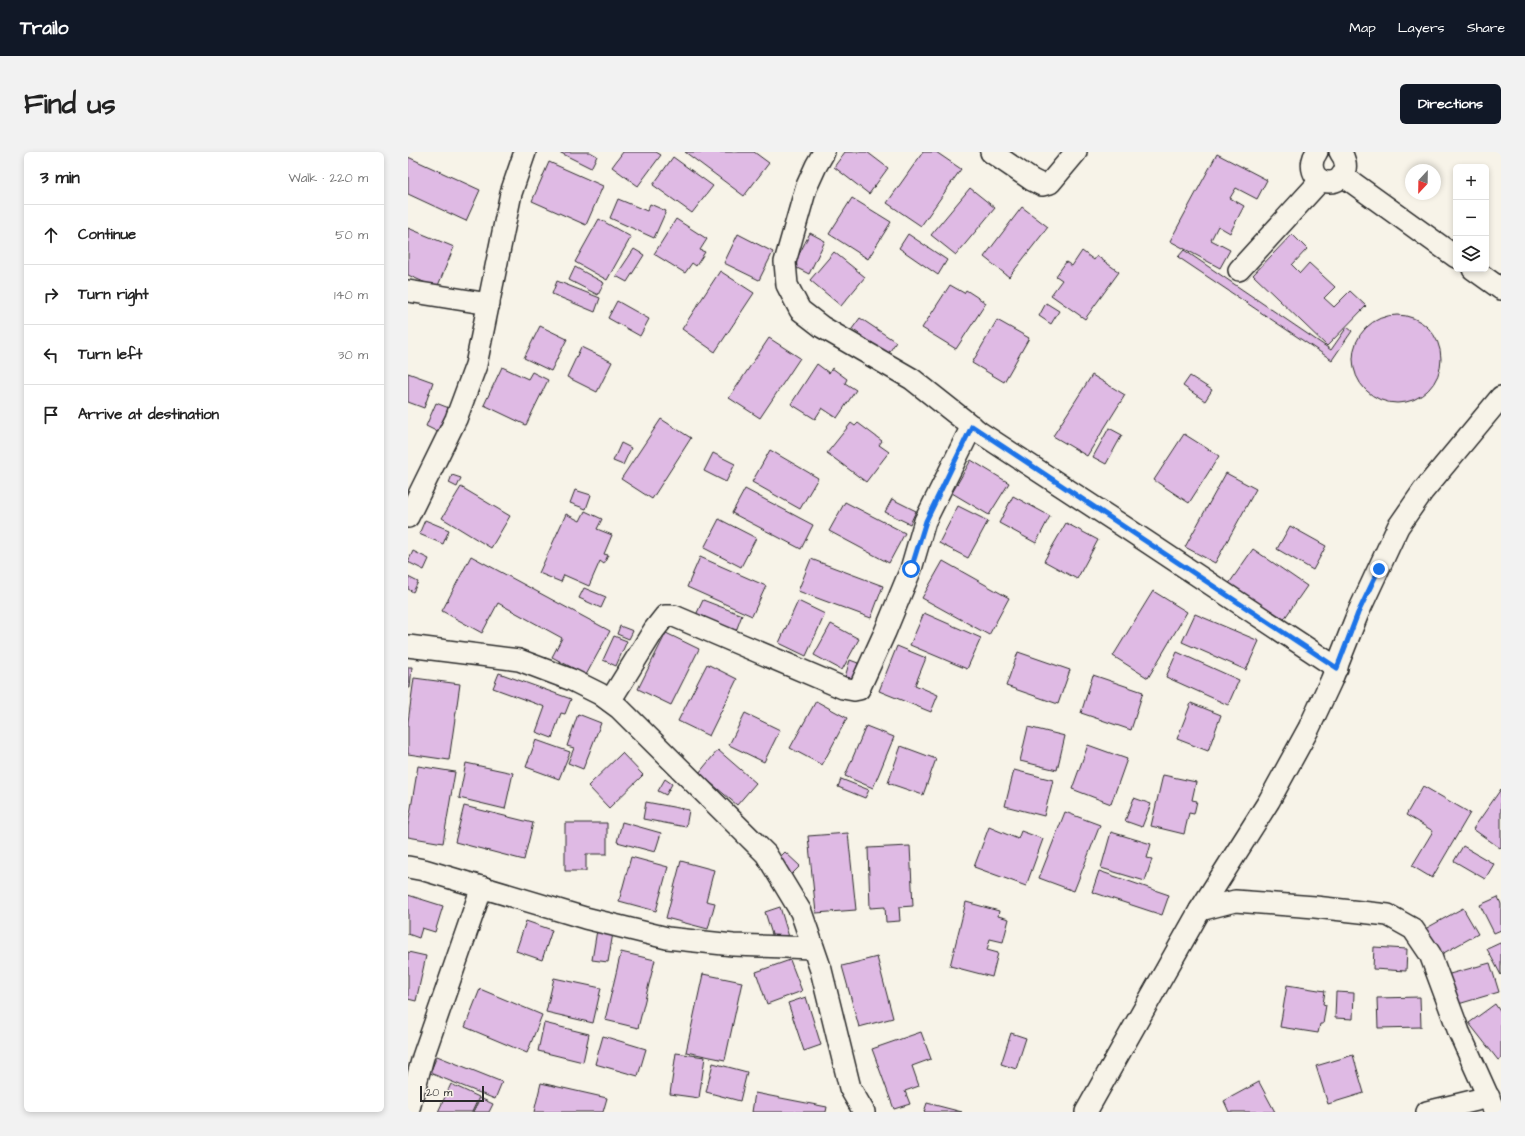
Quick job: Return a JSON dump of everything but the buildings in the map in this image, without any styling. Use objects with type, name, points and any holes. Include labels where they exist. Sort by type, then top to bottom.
[{"type":"street","points":[[408,517],[456,419],[476,365],[511,193],[525,152]]},
{"type":"street","points":[[824,152],[806,188],[785,262],[787,285],[800,310],[822,327],[912,379],[972,426],[1337,668]]},
{"type":"street","points":[[992,152],[1032,180],[1042,185],[1050,183],[1076,152]]},
{"type":"street","points":[[1317,152],[1311,164],[1312,170],[1321,180],[1329,182],[1336,180],[1342,175],[1345,169],[1346,163],[1340,152]]},
{"type":"street","points":[[1342,175],[1453,255]]},
{"type":"street","points":[[1239,270],[1321,180]]},
{"type":"street","points":[[1477,272],[1501,289]]},
{"type":"street","points":[[408,291],[489,304]]},
{"type":"street","points":[[1086,1112],[1200,910],[1269,801],[1309,728],[1337,668],[1358,613],[1398,527],[1423,491],[1501,397]]},
{"type":"street","points":[[610,701],[654,630],[665,616],[674,616],[843,688],[854,690],[859,689],[911,569],[926,521],[972,426]]},
{"type":"street","points":[[408,646],[519,660],[572,680],[600,694],[619,708],[766,854],[801,912],[821,970],[850,1088],[864,1112]]},
{"type":"street","points":[[408,867],[424,870],[585,918],[667,938],[733,945],[813,948]]},
{"type":"street","points":[[408,1112],[423,1057],[482,887]]},
{"type":"street","points":[[1200,910],[1235,901],[1315,907],[1388,916],[1413,929],[1430,954],[1459,1032],[1492,1105],[1427,1112]]},
{"type":"route","points":[[911,569],[926,521],[972,426],[1337,668],[1358,613],[1379,569]]}]
